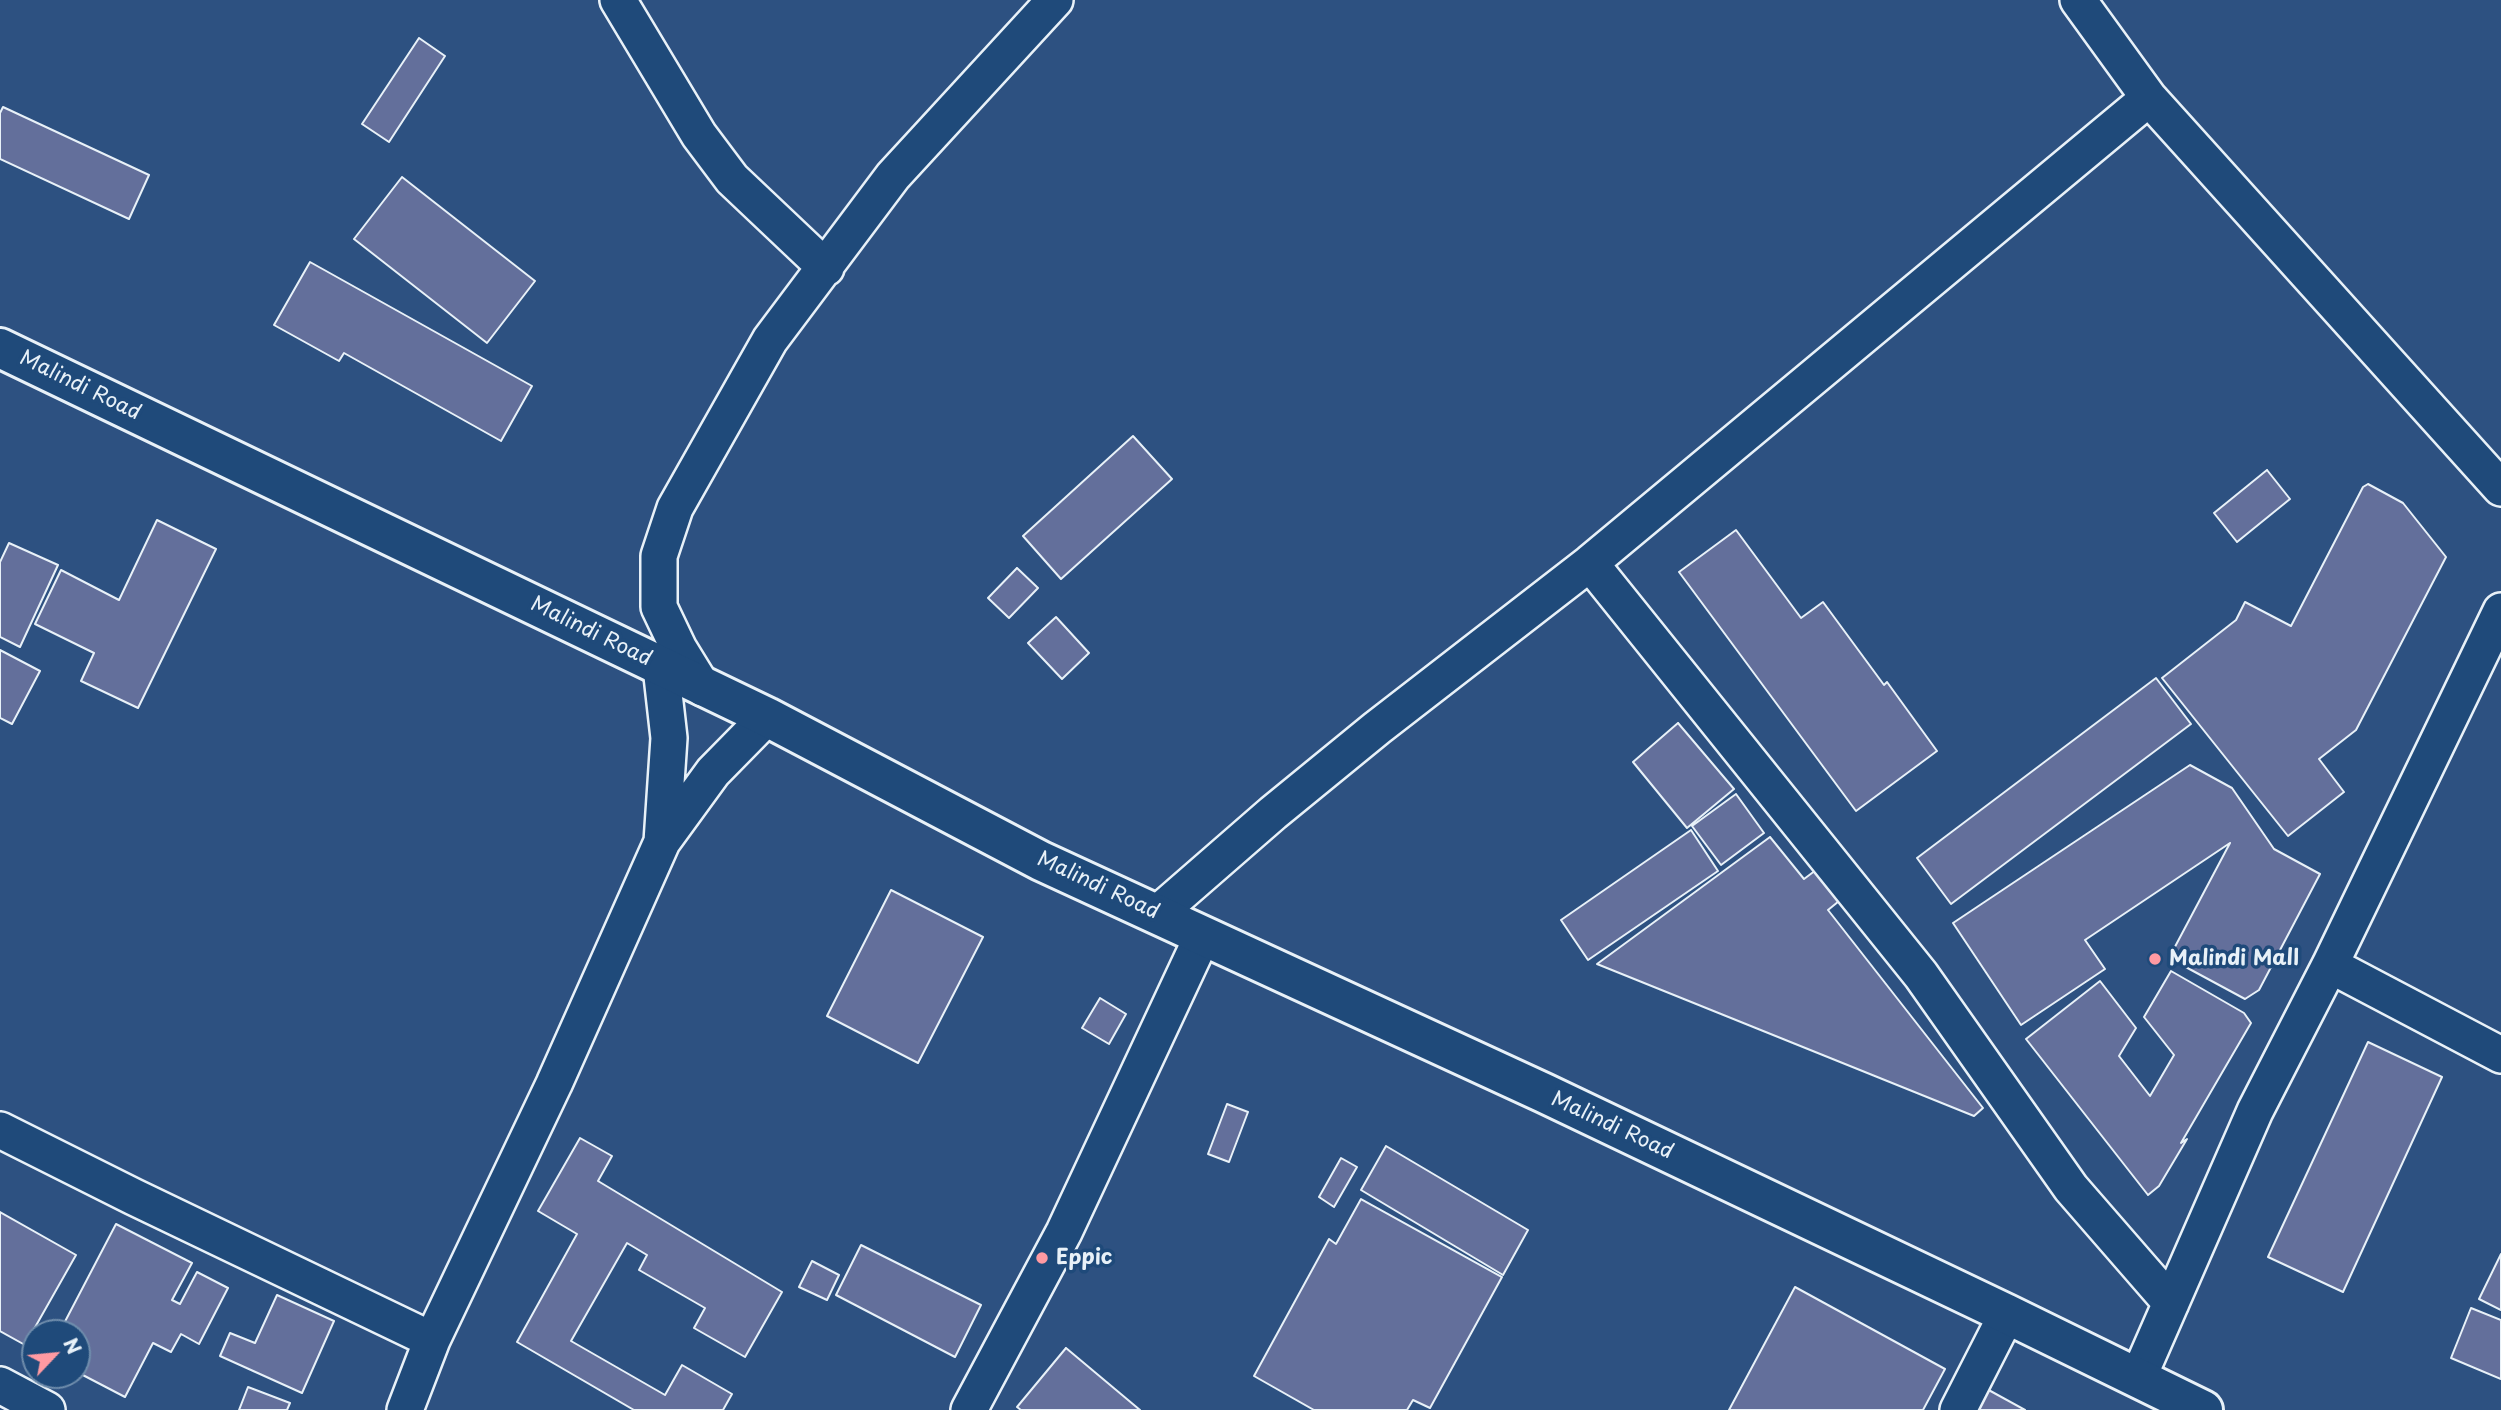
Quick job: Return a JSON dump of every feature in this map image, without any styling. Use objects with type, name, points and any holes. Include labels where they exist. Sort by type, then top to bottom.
[{"type":"highway","name":"Malindi Road","points":[[0,348],[767,717],[1041,861],[1531,1087],[2203,1410]]},
{"type":"street","points":[[618,0],[699,135],[732,179],[825,268]]},
{"type":"street","points":[[703,688],[659,607],[659,556],[675,508],[763,351],[893,176],[1055,0]]},
{"type":"street","points":[[2078,0],[2149,98],[2501,488]]},
{"type":"street","points":[[1157,914],[1377,728],[1590,563],[2149,98]]},
{"type":"street","points":[[1590,563],[1921,975],[2071,1188],[2171,1303]]},
{"type":"street","points":[[2138,1378],[2255,1111],[2330,965],[2501,611]]},
{"type":"street","points":[[661,667],[669,738],[662,842]]},
{"type":"street","points":[[405,1410],[432,1340],[554,1084],[662,842],[713,772],[767,717]]},
{"type":"street","points":[[969,1410],[1064,1232],[1203,935]]},
{"type":"street","points":[[2330,965],[2501,1055]]},
{"type":"street","points":[[0,1130],[432,1340]]},
{"type":"street","points":[[1958,1410],[2007,1314]]},
{"type":"street","points":[[0,1385],[47,1410]]},
{"type":"building","points":[[419,38],[445,56],[389,142],[362,124]]},
{"type":"building","points":[[3,107],[149,175],[129,219],[0,159],[0,113]]},
{"type":"building","points":[[402,177],[535,281],[487,343],[354,239]]},
{"type":"building","points":[[310,262],[532,386],[501,441],[344,353],[339,361],[274,325]]},
{"type":"building","points":[[1133,436],[1172,479],[1061,579],[1023,536]]},
{"type":"building","points":[[2267,470],[2290,499],[2237,542],[2214,513]]},
{"type":"building","points":[[2368,484],[2403,503],[2446,557],[2356,730],[2319,759],[2344,792],[2288,836],[2162,678],[2236,620],[2245,602],[2291,626],[2363,487]]},
{"type":"building","points":[[157,520],[216,549],[138,708],[81,681],[94,653],[35,624],[61,570],[119,600]]},
{"type":"building","points":[[1736,530],[1801,618],[1823,602],[1884,685],[1887,682],[1937,751],[1856,811],[1679,572]]},
{"type":"building","points":[[9,543],[58,565],[20,647],[0,637],[0,562]]},
{"type":"building","points":[[1017,568],[1038,588],[1009,618],[988,598]]},
{"type":"building","points":[[1056,617],[1089,653],[1062,679],[1028,643]]},
{"type":"building","points":[[0,650],[40,671],[12,724],[0,718]]},
{"type":"building","points":[[2156,678],[2191,724],[1951,904],[1917,858]]},
{"type":"building","points":[[1678,723],[1734,789],[1687,828],[1633,762]]},
{"type":"building","points":[[2190,765],[2232,788],[2274,849],[2320,874],[2259,990],[2245,999],[2169,958],[2230,843],[2085,940],[2105,969],[2021,1025],[1953,923]]},
{"type":"building","points":[[1736,794],[1764,833],[1721,865],[1692,826]]},
{"type":"building","points":[[1691,830],[1718,871],[1588,960],[1561,920]]},
{"type":"building","points":[[1770,837],[1804,879],[1820,867],[1844,897],[1828,910],[1983,1108],[1974,1116],[1597,964]]},
{"type":"building","points":[[891,890],[983,937],[918,1063],[827,1016]]},
{"type":"building","points":[[2171,971],[2244,1013],[2251,1023],[2159,1186],[2148,1195],[2026,1039],[2100,981],[2136,1028],[2119,1056],[2150,1096],[2174,1055],[2144,1017]]},
{"type":"building","points":[[1100,998],[1126,1014],[1109,1044],[1082,1028]]},
{"type":"building","points":[[2368,1042],[2442,1077],[2343,1292],[2268,1257]]},
{"type":"building","points":[[1227,1104],[1248,1112],[1229,1162],[1208,1154]]},
{"type":"building","points":[[580,1138],[612,1156],[598,1181],[782,1292],[745,1357],[694,1328],[705,1308],[639,1270],[647,1255],[627,1243],[571,1341],[665,1395],[682,1365],[732,1394],[723,1410],[634,1410],[517,1342],[577,1234],[538,1211]]},
{"type":"building","points":[[1386,1146],[1528,1230],[1503,1275],[1361,1190]]},
{"type":"building","points":[[1341,1158],[1357,1167],[1334,1207],[1319,1197]]},
{"type":"building","points":[[1361,1199],[1502,1277],[1430,1408],[1413,1400],[1407,1410],[1314,1410],[1254,1376],[1329,1239],[1336,1244]]},
{"type":"building","points":[[0,1212],[76,1255],[40,1319],[21,1319],[21,1343],[0,1331]]},
{"type":"building","points":[[116,1224],[192,1263],[172,1300],[180,1304],[197,1272],[228,1288],[199,1344],[181,1334],[171,1352],[153,1343],[125,1397],[91,1379],[91,1319],[66,1319]]},
{"type":"building","points":[[861,1245],[981,1305],[955,1357],[836,1295]]},
{"type":"building","points":[[2501,1254],[2501,1310],[2479,1299]]},
{"type":"building","points":[[812,1261],[839,1275],[827,1300],[799,1287]]},
{"type":"building","points":[[1795,1287],[1945,1369],[1923,1410],[1729,1410]]},
{"type":"building","points":[[277,1295],[334,1321],[302,1393],[220,1356],[230,1333],[255,1343]]},
{"type":"building","points":[[2471,1308],[2501,1320],[2501,1379],[2451,1358]]},
{"type":"building","points":[[1066,1348],[1140,1410],[1021,1410],[1017,1407]]},
{"type":"building","points":[[248,1387],[290,1403],[287,1410],[239,1410]]},
{"type":"building","points":[[1985,1388],[2025,1410],[1973,1410]]},
{"type":"place","name":"Malindi Mall","points":[[2155,959]]},
{"type":"place","name":"Eppic","points":[[1042,1258]]}]
